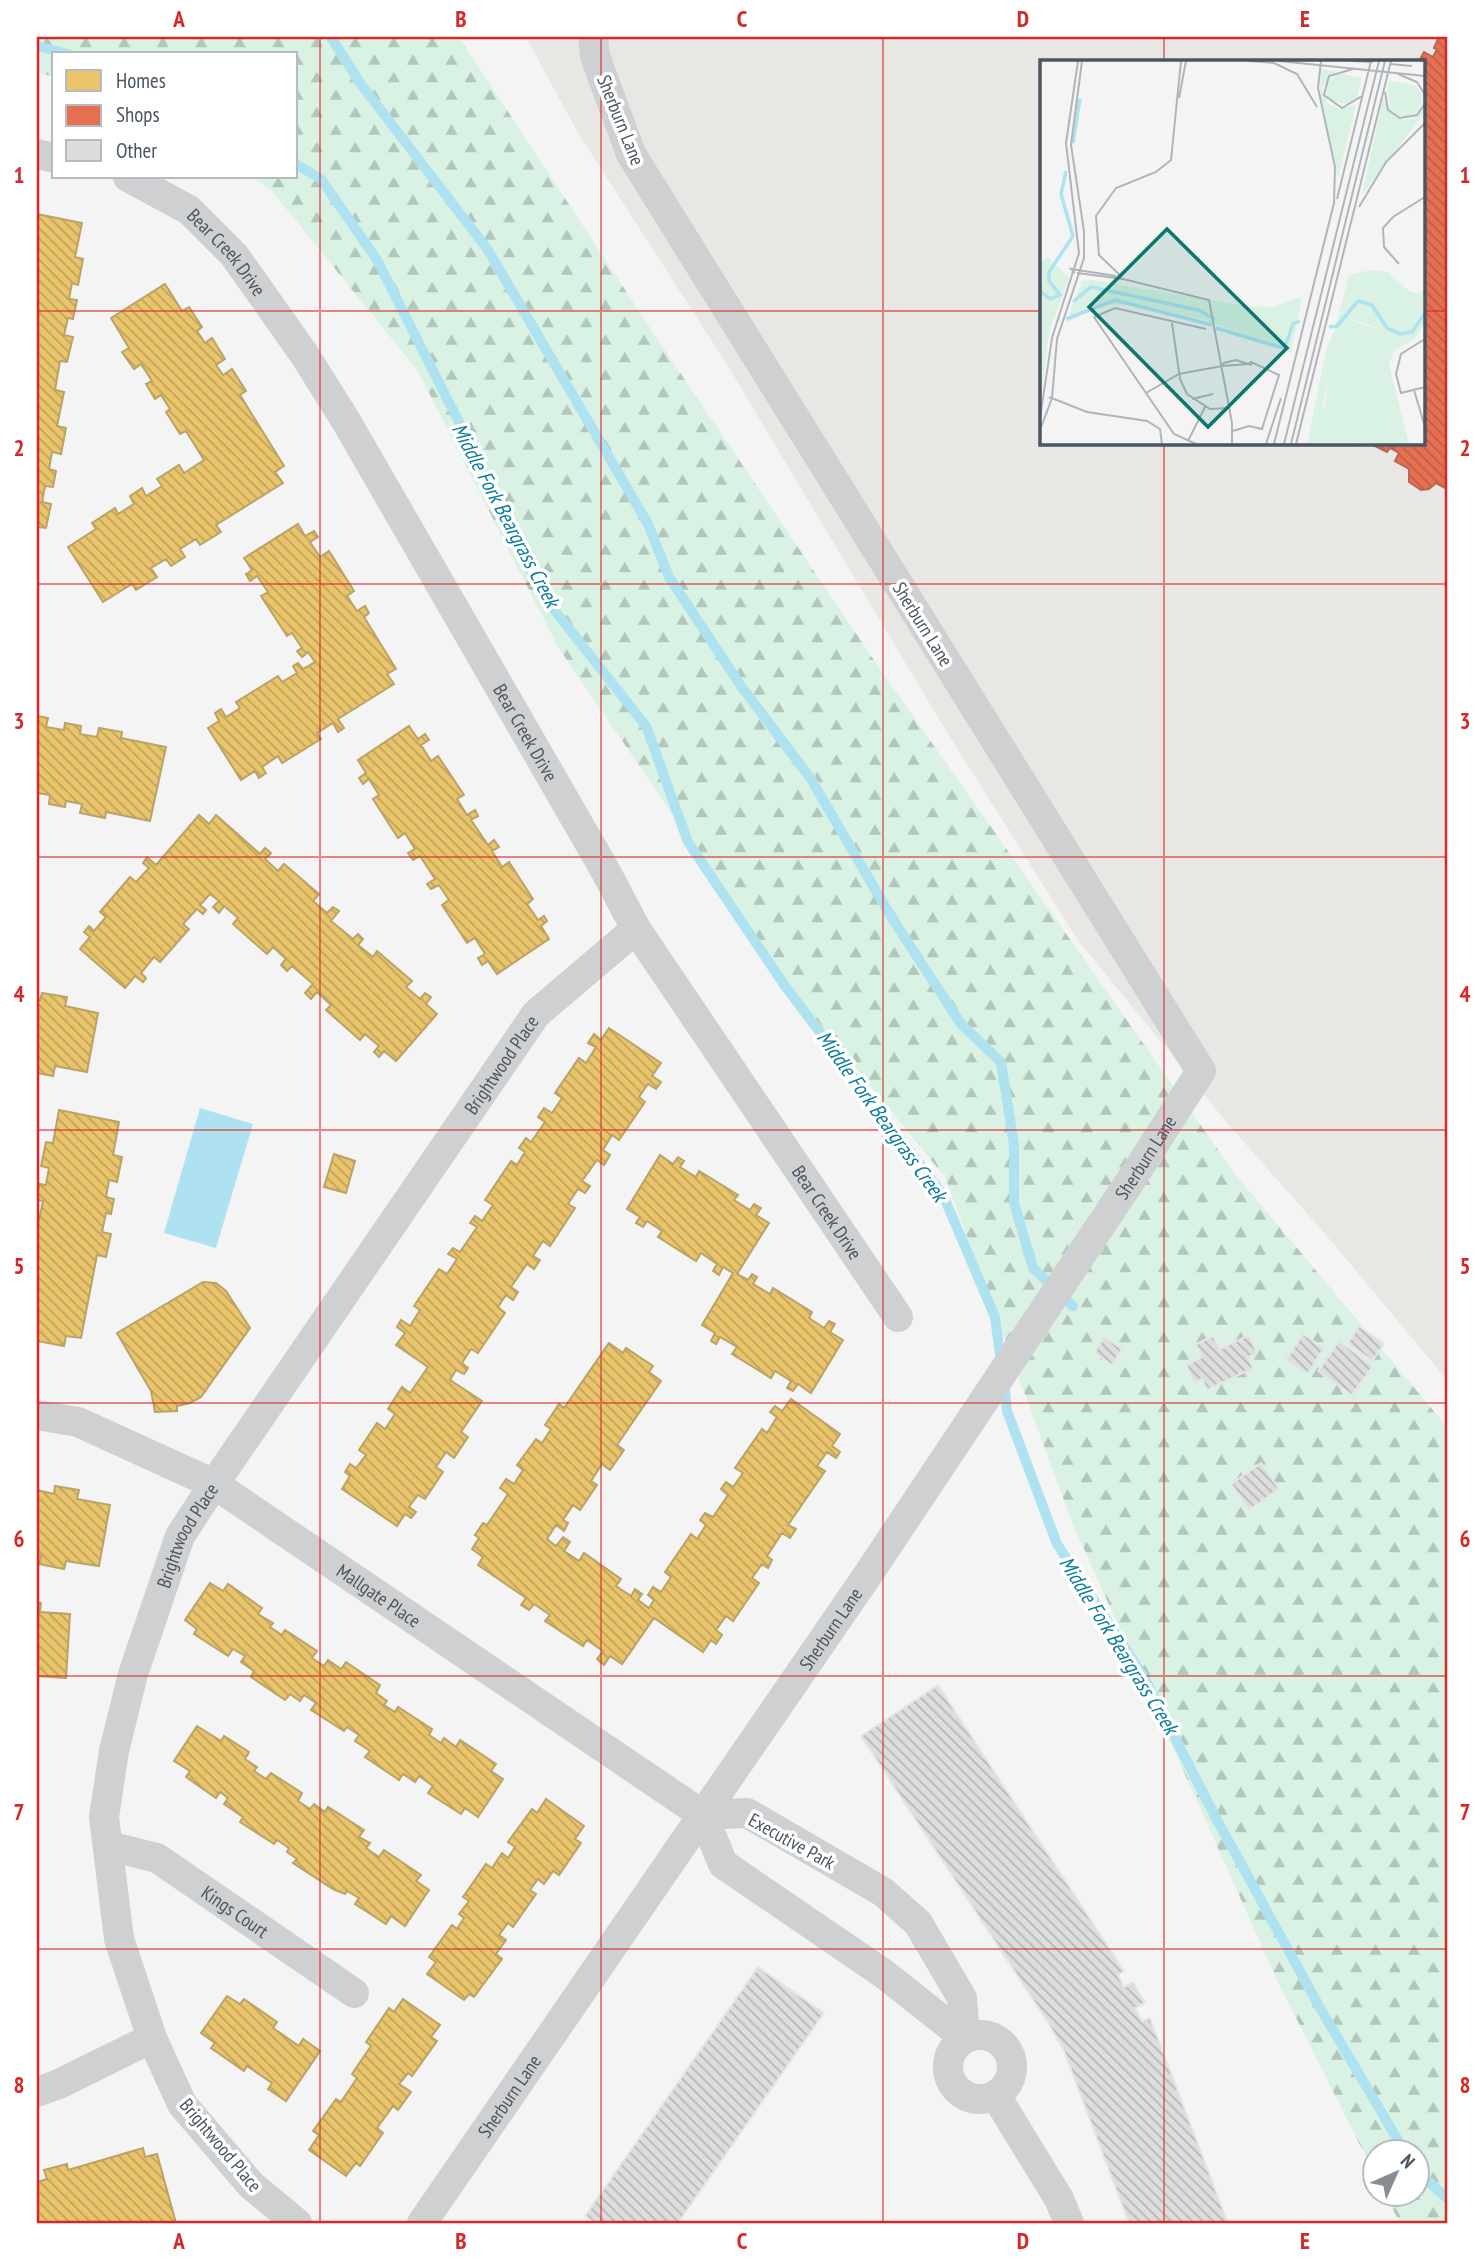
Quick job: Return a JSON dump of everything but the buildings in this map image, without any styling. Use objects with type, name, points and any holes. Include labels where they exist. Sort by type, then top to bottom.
[{"type":"street","name":"Sherburn Lane","points":[[422,2223],[867,1576],[1201,1071],[631,154],[589,43]]},
{"type":"street","name":"Bear Creek Drive","points":[[130,178],[189,210],[234,255],[304,354],[605,870],[636,929],[898,1317]]},
{"type":"street","name":"Brightwood Place","points":[[297,2223],[251,2185],[182,2104],[152,2038],[119,1939],[104,1817],[114,1751],[133,1674],[180,1536],[214,1484],[536,1014],[636,929]]},
{"type":"street","name":"Mallgate Place","points":[[37,1415],[78,1422],[214,1484],[704,1815]]},
{"type":"street","name":"Executive Park","points":[[704,1815],[747,1813],[883,1892],[918,1923],[941,1960],[962,1998],[965,2038]]},
{"type":"street","points":[[704,1815],[723,1864],[884,1974],[965,2038]]},
{"type":"street","name":"Kings Court","points":[[109,1846],[157,1857],[354,1993]]},
{"type":"street","points":[[990,2036],[1001,2042],[1010,2052],[1013,2064],[1011,2077],[1006,2089],[996,2096],[983,2100],[971,2099],[959,2092],[951,2082],[949,2057],[955,2046],[965,2038],[990,2036]]},
{"type":"street","points":[[37,2092],[59,2084],[152,2038]]},
{"type":"street","points":[[996,2096],[1059,2199],[1069,2223]]},
{"type":"shaded area","points":[[526,37],[1447,37],[1447,1380],[1327,1236],[1228,1124],[1077,939],[940,721],[728,366],[578,133]]},
{"type":"green space","points":[[37,37],[459,37],[656,337],[882,672],[1235,1174],[1447,1427],[1447,2223],[1400,2223],[1392,2208],[1432,2208],[1432,2138],[1362,2138],[1362,2149],[1277,1980],[1072,1522],[945,1177],[794,992],[558,647],[418,371],[271,190],[253,178],[298,178],[298,52],[52,52],[52,76],[37,72]]},
{"type":"water","points":[[200,1108],[253,1124],[216,1248],[164,1233]]},
{"type":"waterway","points":[[331,37],[360,83],[488,250],[648,524],[669,577],[741,686],[811,779],[890,915],[961,1024],[1001,1062],[1014,1145],[1014,1203],[1033,1268],[1073,1306]]},
{"type":"waterway","name":"Middle Fork Beargrass Creek","points":[[37,46],[60,52]]},
{"type":"waterway","name":"Middle Fork Beargrass Creek","points":[[298,165],[321,179],[377,260],[544,597],[646,726],[688,842],[785,986],[943,1195],[995,1317],[1001,1362]]},
{"type":"waterway","name":"Middle Fork Beargrass Creek","points":[[1004,1382],[1007,1411],[1057,1544],[1145,1679],[1216,1818],[1320,2008],[1397,2138]]},
{"type":"waterway","name":"Middle Fork Beargrass Creek","points":[[1432,2185],[1447,2198]]}]
